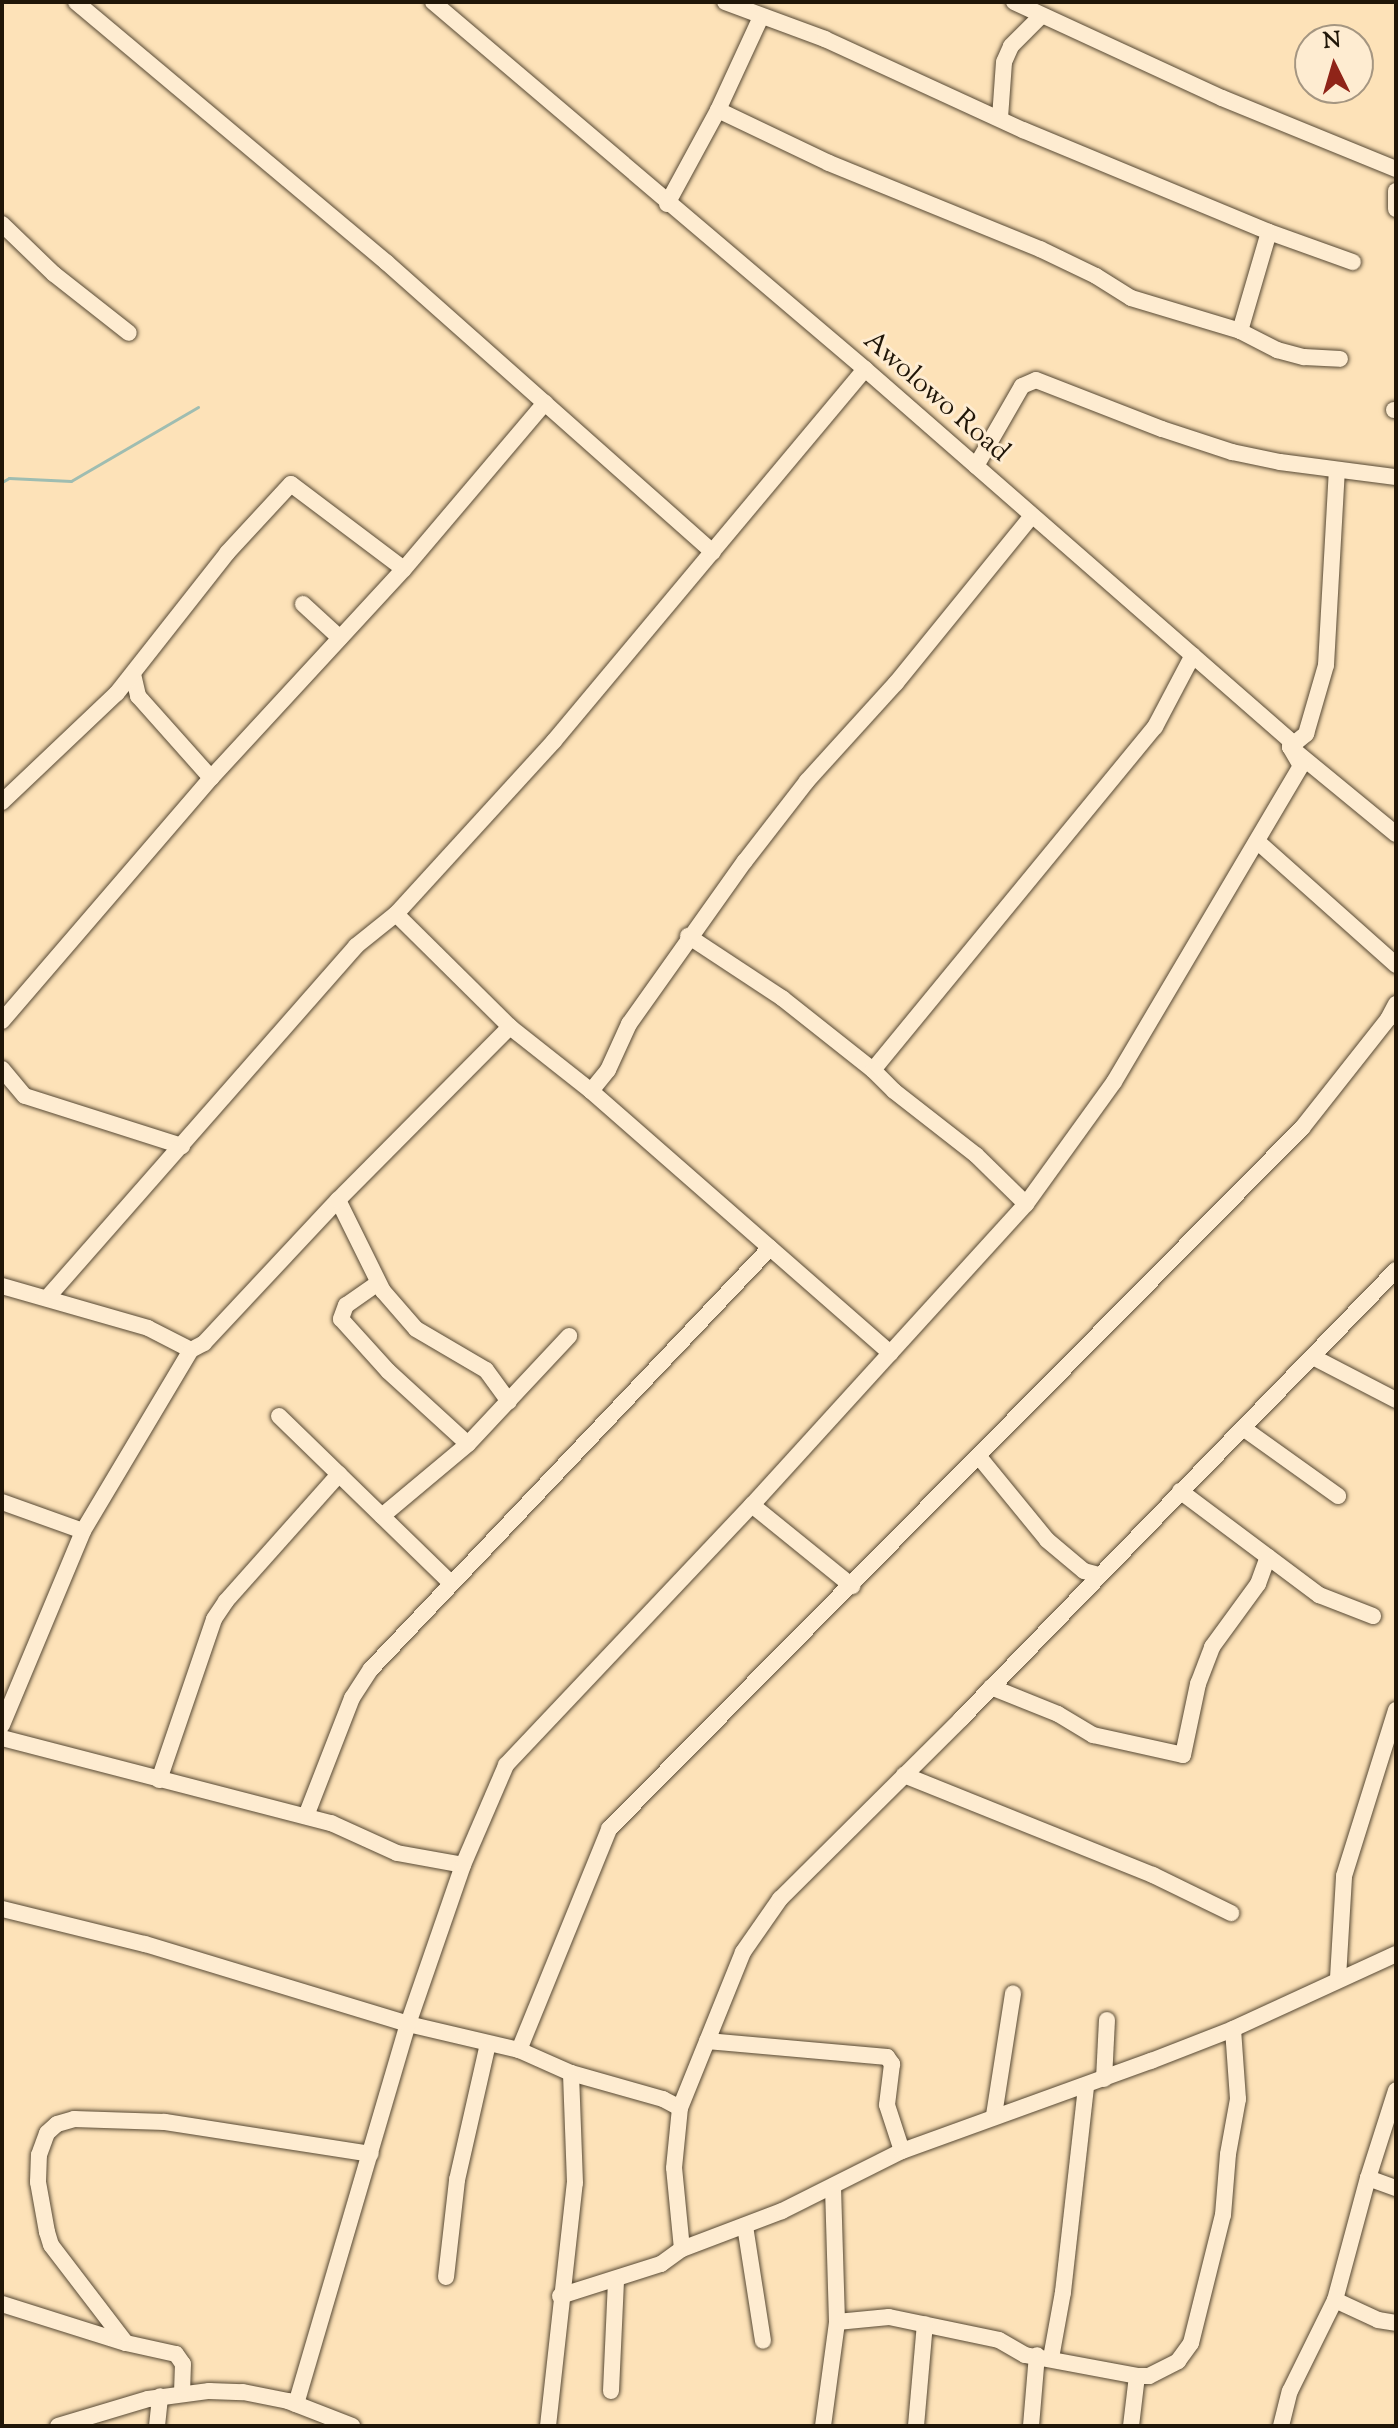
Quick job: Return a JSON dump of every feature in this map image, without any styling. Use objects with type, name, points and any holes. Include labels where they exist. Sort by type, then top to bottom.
[{"type":"street","points":[[76,2],[386,262],[713,552]]},
{"type":"street","name":"Awolowo Road","points":[[433,2],[667,204],[865,369],[1293,743],[1290,747],[1396,834]]},
{"type":"street","points":[[725,2],[825,39],[1000,118],[1269,232],[1353,262]]},
{"type":"street","points":[[1014,2],[1222,98],[1396,169]]},
{"type":"street","points":[[1000,118],[1004,62],[1011,46],[1041,16]]},
{"type":"street","points":[[667,204],[718,110],[761,17]]},
{"type":"street","points":[[718,110],[815,157],[1040,249],[1096,276],[1131,298],[1240,331],[1277,350],[1304,357],[1340,359]]},
{"type":"street","points":[[1396,191],[1396,209]]},
{"type":"street","points":[[2,224],[54,274],[129,333]]},
{"type":"street","points":[[1240,331],[1269,232]]},
{"type":"street","points":[[47,1298],[356,946],[396,914],[554,741],[865,369]]},
{"type":"street","points":[[976,466],[1022,386],[1036,380],[1162,429],[1232,452],[1337,471],[1396,477]]},
{"type":"street","points":[[2,1021],[211,778],[404,569],[545,403]]},
{"type":"street","points":[[296,2404],[408,2024],[463,1865],[506,1765],[752,1505],[1026,1204],[1114,1082],[1301,766],[1290,747],[1306,734],[1326,665],[1337,471]]},
{"type":"street","points":[[2,802],[117,693],[227,553],[291,484],[404,569]]},
{"type":"street","points":[[591,1091],[608,1070],[629,1024],[688,936],[807,781],[896,683],[1031,517]]},
{"type":"street","points":[[303,604],[340,638]]},
{"type":"street","points":[[873,1070],[1155,727],[1193,655]]},
{"type":"street","points":[[133,674],[138,696],[211,778]]},
{"type":"street","points":[[117,693],[138,696]]},
{"type":"street","points":[[1258,842],[1396,965]]},
{"type":"street","points":[[396,914],[510,1027],[591,1091],[890,1353]]},
{"type":"street","points":[[688,936],[782,998],[873,1070],[894,1091],[976,1155],[1026,1204]]},
{"type":"street","points":[[519,2050],[609,1829],[980,1458],[1302,1128],[1388,1019],[1396,1004]]},
{"type":"street","points":[[2,1725],[83,1531],[191,1350],[204,1343],[338,1200],[510,1027]]},
{"type":"street","points":[[2,1069],[25,1096],[182,1146]]},
{"type":"street","points":[[338,1200],[378,1283],[416,1329],[486,1370],[509,1402]]},
{"type":"street","points":[[306,1816],[352,1698],[371,1669],[770,1248]]},
{"type":"street","points":[[682,2249],[674,2168],[680,2108],[743,1952],[780,1899],[1078,1597],[1091,1573],[1180,1491],[1396,1270]]},
{"type":"street","points":[[378,1283],[346,1305],[341,1319],[388,1371],[468,1444]]},
{"type":"street","points":[[2,1286],[148,1328],[191,1350]]},
{"type":"street","points":[[382,1516],[468,1444],[569,1336]]},
{"type":"street","points":[[1313,1357],[1396,1400]]},
{"type":"street","points":[[279,1416],[451,1583]]},
{"type":"street","points":[[1243,1428],[1338,1496]]},
{"type":"street","points":[[980,1458],[1047,1540],[1091,1573]]},
{"type":"street","points":[[159,1780],[214,1619],[226,1601],[339,1474]]},
{"type":"street","points":[[1180,1491],[1319,1595],[1373,1616]]},
{"type":"street","points":[[2,1502],[83,1531]]},
{"type":"street","points":[[752,1505],[852,1586]]},
{"type":"street","points":[[991,1687],[1058,1714],[1093,1735],[1183,1755],[1198,1684],[1212,1647],[1258,1584],[1268,1557]]},
{"type":"street","points":[[1338,1978],[1344,1876],[1396,1710]]},
{"type":"street","points":[[2,1738],[331,1823],[397,1853],[463,1865]]},
{"type":"street","points":[[904,1775],[1153,1875],[1231,1913]]},
{"type":"street","points":[[2,1909],[145,1944],[408,2024],[519,2050],[571,2073],[663,2099],[680,2108]]},
{"type":"street","points":[[560,2296],[661,2264],[682,2249],[745,2226],[902,2151],[994,2115],[1086,2086],[1233,2029],[1338,1978],[1396,1954]]},
{"type":"street","points":[[994,2115],[1013,1993]]},
{"type":"street","points":[[1104,2079],[1107,2020]]},
{"type":"street","points":[[837,2322],[889,2317],[999,2340],[1025,2355],[1137,2376],[1149,2376],[1178,2361],[1191,2343],[1223,2215],[1228,2154],[1238,2099],[1233,2029]]},
{"type":"street","points":[[707,2041],[887,2057],[892,2064],[887,2105],[902,2151]]},
{"type":"street","points":[[446,2277],[457,2180],[488,2044]]},
{"type":"street","points":[[548,2426],[560,2296],[575,2183],[571,2073]]},
{"type":"street","points":[[1031,2426],[1044,2357],[1063,2292],[1086,2086]]},
{"type":"street","points":[[1281,2426],[1290,2391],[1335,2300],[1396,2090]]},
{"type":"street","points":[[126,2343],[51,2245],[38,2182],[39,2155],[47,2133],[57,2124],[74,2119],[165,2122],[371,2154]]},
{"type":"street","points":[[1368,2178],[1396,2188]]},
{"type":"street","points":[[823,2426],[837,2322],[833,2186]]},
{"type":"street","points":[[745,2226],[763,2341]]},
{"type":"street","points":[[611,2391],[616,2280]]},
{"type":"street","points":[[1335,2300],[1378,2320],[1396,2323]]},
{"type":"street","points":[[2,2304],[126,2343],[176,2354],[183,2364],[182,2392]]},
{"type":"street","points":[[916,2426],[925,2324]]},
{"type":"street","points":[[1131,2426],[1137,2376]]},
{"type":"street","points":[[58,2426],[160,2396],[182,2392],[243,2392],[296,2404],[352,2426]]},
{"type":"street","points":[[157,2426],[160,2396]]},
{"type":"waterway","points":[[2,482],[9,478],[71,481],[198,407]]}]
